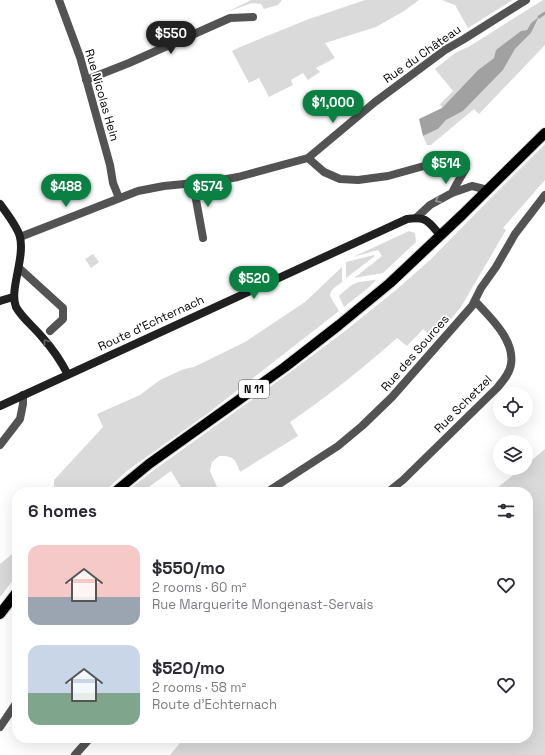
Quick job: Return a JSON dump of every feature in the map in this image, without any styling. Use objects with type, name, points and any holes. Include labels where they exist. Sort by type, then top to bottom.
[{"type":"main road","name":"N 11","points":[[121,487],[149,464],[285,367],[390,283],[488,190],[545,133]]},
{"type":"main road","points":[[0,614],[12,598]]},
{"type":"street","name":"Rue Nicolas Hein","points":[[59,0],[80,57],[110,165],[113,183],[119,198]]},
{"type":"street","name":"Rue du Château","points":[[20,236],[138,191],[164,186],[238,177],[308,158],[375,102],[445,50],[526,0]]},
{"type":"street","points":[[86,80],[129,64],[230,18],[253,16]]},
{"type":"street","points":[[308,158],[324,172],[340,179],[358,180],[388,176],[460,156],[466,168],[452,193]]},
{"type":"street","points":[[193,183],[204,238]]},
{"type":"street","points":[[416,218],[430,204],[452,193],[472,186],[488,190]]},
{"type":"street","name":"Rue des Sources","points":[[275,487],[325,455],[362,426],[392,397],[472,306],[481,288],[496,268],[515,234],[545,195]]},
{"type":"street","points":[[0,204],[20,236],[21,251],[13,297],[16,307],[42,337],[62,364],[68,375]]},
{"type":"street","points":[[416,218],[426,220],[440,235]]},
{"type":"street","name":"Route d'Echternach","points":[[0,406],[407,219],[416,218]]},
{"type":"street","points":[[19,268],[63,308],[63,319],[50,331]]},
{"type":"street","points":[[0,301],[13,297]]},
{"type":"street","name":"Rue Schetzel","points":[[394,487],[506,378],[511,365],[511,351],[506,337],[475,301]]},
{"type":"street","points":[[0,445],[20,419],[23,395]]},
{"type":"street","points":[[0,727],[12,709]]},
{"type":"street","points":[[75,755],[86,743]]},
{"type":"shaded area","points":[[251,0],[282,0],[278,5],[264,9],[261,4],[252,3],[227,12]]},
{"type":"shaded area","points":[[365,0],[419,0],[404,11],[376,27],[325,43],[335,58],[316,68],[320,72],[308,80],[303,73],[291,80],[293,85],[269,97],[259,78],[249,83],[232,51],[309,19]]},
{"type":"shaded area","points":[[442,0],[513,0],[468,28],[455,5]]},
{"type":"shaded area","points":[[545,0],[545,45],[479,114],[474,109],[431,145],[427,145],[423,136],[438,129],[446,120],[463,111],[503,70],[515,49],[531,33],[539,18],[531,23],[527,30],[521,31],[494,58],[478,70],[442,108],[440,104],[453,91],[435,69],[455,53],[470,46]]},
{"type":"shaded area","points":[[539,17],[531,33],[515,49],[503,70],[463,111],[446,120],[438,129],[423,136],[419,119],[442,108],[478,70],[494,58],[496,50],[521,31],[527,30],[531,23]]},
{"type":"shaded area","points":[[545,144],[545,180],[503,228],[506,230],[461,307],[434,339],[423,329],[407,346],[397,338],[345,382],[290,422],[298,436],[240,472],[234,459],[219,456],[212,462],[210,471],[217,487],[181,487],[171,471],[149,487],[132,487],[345,331],[396,290],[430,260]]},
{"type":"shaded area","points":[[409,231],[415,233],[416,242],[383,273],[354,278],[382,256],[378,250],[353,257]]},
{"type":"shaded area","points":[[93,254],[99,262],[91,268],[85,259]]},
{"type":"shaded area","points":[[375,256],[346,278],[346,262]]},
{"type":"shaded area","points":[[342,267],[342,282],[332,290],[330,294],[339,311],[207,414],[128,470],[109,487],[54,487],[54,480],[103,427],[97,414],[140,395],[160,380],[184,369],[194,367],[245,342],[305,302]]},
{"type":"shaded area","points":[[376,280],[344,307],[339,296],[348,288],[359,282]]},
{"type":"shaded area","points":[[545,449],[545,755],[170,755],[180,743],[533,743],[533,487],[498,487],[513,475],[533,475],[533,459]]},
{"type":"shaded area","points":[[12,554],[12,581],[0,597],[0,564]]},
{"type":"waterway","points":[[539,17],[545,13]]}]
